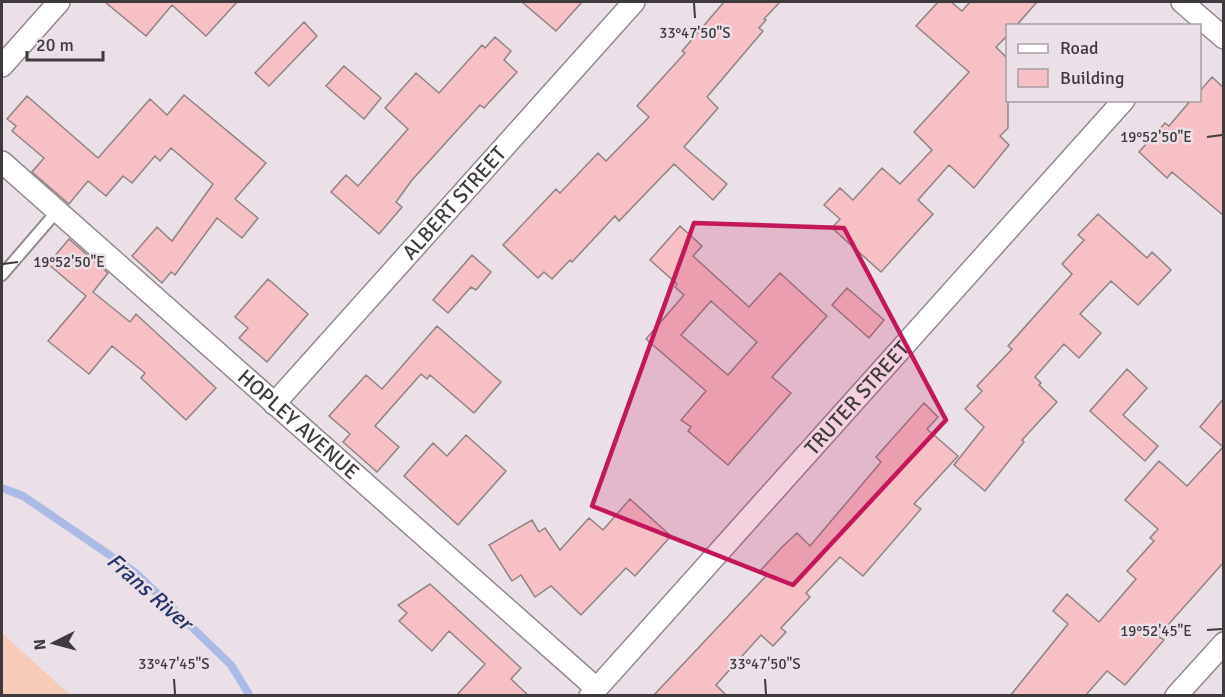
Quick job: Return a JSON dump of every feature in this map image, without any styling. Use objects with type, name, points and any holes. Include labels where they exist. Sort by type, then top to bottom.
[{"type":"street","points":[[2,66],[59,2]]},
{"type":"street","name":"ALBERT STREET","points":[[274,404],[633,2]]},
{"type":"street","points":[[1182,2],[1202,15],[1224,38]]},
{"type":"street","name":"TRUTER STREET","points":[[593,692],[1122,102]]},
{"type":"street","name":"HOPLEY AVENUE","points":[[2,162],[593,692]]},
{"type":"street","points":[[1176,696],[1224,643]]},
{"type":"lane","points":[[2,275],[58,210]]},
{"type":"highlighted area","points":[[694,223],[844,228],[946,420],[793,585],[592,506]]},
{"type":"shaded area","points":[[2,633],[70,695],[2,695]]},
{"type":"building","points":[[105,2],[237,2],[206,36],[172,5],[146,36]]},
{"type":"building","points":[[522,2],[582,2],[556,31]]},
{"type":"building","points":[[724,2],[780,2],[764,19],[766,20],[759,28],[763,31],[707,97],[718,108],[684,147],[727,184],[713,200],[674,164],[619,221],[615,216],[572,262],[570,260],[552,279],[544,272],[538,278],[503,245],[556,189],[560,193],[598,153],[606,161],[649,117],[637,106],[685,53],[682,51]]},
{"type":"building","points":[[938,2],[951,2],[962,11],[970,2],[1037,2],[1018,24],[1006,24],[1006,37],[996,47],[1006,57],[1008,128],[1000,136],[1009,145],[974,188],[949,165],[918,200],[933,214],[881,272],[832,228],[840,219],[824,205],[840,188],[853,200],[882,168],[900,184],[932,150],[914,132],[969,72],[916,26]]},
{"type":"building","points":[[304,22],[317,36],[269,86],[255,73]]},
{"type":"building","points":[[495,37],[511,51],[504,60],[517,72],[484,108],[480,105],[412,180],[396,202],[402,207],[379,234],[331,192],[346,175],[358,186],[408,129],[385,108],[416,73],[439,93],[482,45],[485,48]]},
{"type":"building","points":[[344,66],[381,98],[364,119],[326,86]]},
{"type":"building","points":[[1212,77],[1224,88],[1224,216],[1172,172],[1167,178],[1139,152],[1165,123],[1169,126],[1189,102],[1201,102],[1201,90]]},
{"type":"building","points":[[184,95],[266,163],[235,199],[258,218],[242,238],[217,218],[175,275],[171,272],[162,283],[132,256],[157,227],[172,241],[213,184],[171,148],[160,161],[155,156],[132,183],[123,176],[106,196],[88,181],[69,204],[32,172],[44,158],[12,131],[16,126],[7,119],[27,96],[98,158],[150,99],[167,115]]},
{"type":"building","points":[[1098,214],[1147,258],[1152,252],[1171,270],[1138,305],[1111,281],[1080,314],[1101,333],[1079,358],[1064,344],[1035,377],[1041,383],[1039,385],[1057,402],[1022,440],[1024,442],[985,491],[954,465],[984,427],[965,409],[982,391],[977,386],[1012,349],[1008,346],[1072,274],[1062,264],[1084,240],[1078,235]]},
{"type":"building","points":[[680,226],[702,246],[693,256],[749,307],[780,273],[827,316],[772,377],[791,393],[728,465],[688,431],[691,427],[681,420],[706,391],[646,339],[684,295],[675,287],[677,284],[650,260]],"holes":[[[711,301],[757,342],[728,375],[681,335]]]},
{"type":"building","points":[[69,239],[108,273],[93,292],[130,322],[136,314],[216,388],[186,420],[141,378],[145,373],[112,346],[89,374],[48,341],[86,296],[48,264]]},
{"type":"building","points":[[472,255],[491,272],[476,290],[471,287],[448,313],[433,300]]},
{"type":"building","points":[[268,279],[308,314],[267,362],[239,338],[248,328],[235,317]]},
{"type":"building","points":[[847,288],[884,320],[869,338],[832,305]]},
{"type":"building","points":[[437,326],[501,382],[474,413],[430,375],[427,379],[421,374],[375,426],[399,447],[377,472],[343,442],[350,434],[329,416],[366,375],[382,389]]},
{"type":"building","points":[[1127,369],[1147,388],[1123,415],[1158,446],[1145,461],[1090,411]]},
{"type":"building","points":[[1224,398],[1224,562],[1158,636],[1164,640],[1125,685],[1107,671],[1085,696],[1010,696],[1068,624],[1053,611],[1067,594],[1099,622],[1136,579],[1127,571],[1154,541],[1150,538],[1158,529],[1125,500],[1159,461],[1187,486],[1223,447],[1200,427]]},
{"type":"building","points":[[924,403],[938,417],[927,429],[958,456],[914,504],[921,509],[863,576],[840,557],[806,593],[810,597],[781,628],[786,632],[773,646],[761,635],[716,685],[727,696],[653,696],[767,575],[761,570],[782,547],[797,533],[810,546],[881,462],[876,457]]},
{"type":"building","points":[[466,435],[506,471],[458,525],[404,476],[433,443],[447,456]]},
{"type":"building","points":[[630,499],[671,536],[635,576],[626,568],[581,615],[551,586],[535,597],[521,575],[512,581],[489,545],[532,520],[539,532],[545,528],[560,550],[589,518],[603,530]]},
{"type":"building","points":[[430,584],[521,668],[511,679],[529,696],[456,696],[485,664],[449,631],[432,651],[399,621],[407,613],[398,605]]},
{"type":"waterway","name":"Frans River","points":[[2,488],[23,496],[136,573],[231,665],[250,696]]}]
